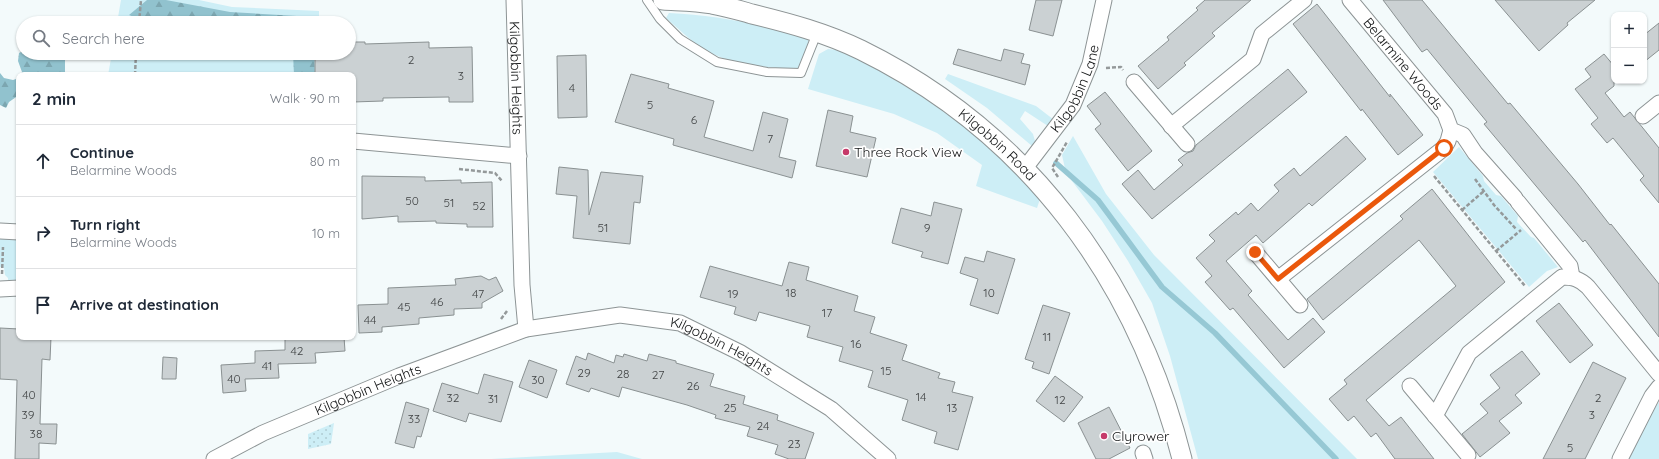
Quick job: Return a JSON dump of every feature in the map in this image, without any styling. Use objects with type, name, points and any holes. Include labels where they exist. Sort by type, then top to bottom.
[{"type":"street","name":"Kilgobbin Heights","points":[[514,0],[522,285],[526,329]]},
{"type":"street","name":"Kilgobbin Road","points":[[663,0],[711,4],[790,23],[818,32],[861,50],[913,79],[973,120],[1025,168],[1051,196],[1104,269],[1154,370],[1175,430],[1182,459]]},
{"type":"street","name":"Kilgobbin Lane","points":[[1025,168],[1073,105],[1090,64],[1104,0]]},
{"type":"street","points":[[1171,126],[1253,60],[1262,34],[1304,0]]},
{"type":"street","name":"Belarmine Woods","points":[[1350,0],[1445,114],[1451,130]]},
{"type":"street","points":[[1134,82],[1187,144]]},
{"type":"street","points":[[1643,116],[1659,103]]},
{"type":"street","points":[[1278,279],[1444,148],[1451,130],[1462,135],[1475,153],[1534,220],[1570,266],[1572,277]]},
{"type":"street","name":"Kilgobbin Heights","points":[[356,141],[519,156]]},
{"type":"street","points":[[2,238],[16,233]]},
{"type":"street","points":[[1255,252],[1300,305]]},
{"type":"street","points":[[1435,416],[1469,354],[1562,277],[1572,277],[1581,281],[1588,287],[1659,374]]},
{"type":"street","points":[[1,283],[16,287]]},
{"type":"street","name":"Kilgobbin Heights","points":[[214,459],[263,433],[392,379],[526,329],[620,316],[680,323],[741,353],[832,409],[888,459]]},
{"type":"street","points":[[1410,386],[1468,455]]},
{"type":"street","points":[[1620,459],[1652,396],[1659,388]]},
{"type":"lane","points":[[647,0],[660,19],[680,39],[717,62],[767,72],[801,73],[818,32]]},
{"type":"path","points":[[140,16],[141,0]]},
{"type":"path","points":[[135,72],[136,60]]},
{"type":"path","points":[[1423,164],[1535,298]]},
{"type":"path","points":[[455,169],[494,173],[504,183]]},
{"type":"path","points":[[1462,210],[1498,180]]},
{"type":"path","points":[[1496,251],[1534,220]]},
{"type":"path","points":[[1,283],[2,238]]},
{"type":"path","points":[[496,321],[503,318],[508,307]]},
{"type":"shaded area","points":[[121,0],[199,0],[232,7],[319,11],[319,16],[118,16]]},
{"type":"shaded area","points":[[669,13],[721,18],[755,24],[805,38],[808,40],[809,46],[800,67],[796,69],[748,65],[715,55],[704,49],[666,18]]},
{"type":"shaded area","points":[[828,49],[848,54],[860,60],[932,103],[949,115],[983,141],[1018,172],[1040,199],[1037,208],[976,186],[982,165],[937,133],[894,114],[808,89],[819,54]]},
{"type":"shaded area","points":[[111,60],[320,60],[321,72],[109,72]]},
{"type":"shaded area","points":[[948,74],[1036,106],[1058,123],[1051,128],[1025,111],[1020,119],[1033,134],[1035,141],[1032,146],[987,108],[945,79]]},
{"type":"shaded area","points":[[1073,136],[1106,194],[1154,255],[1357,459],[1198,459],[1170,356],[1152,303],[1128,261],[1102,221],[1066,173],[1062,155]]},
{"type":"shaded area","points":[[1459,147],[1483,176],[1484,181],[1496,195],[1501,196],[1518,216],[1517,222],[1531,237],[1534,238],[1558,267],[1547,271],[1529,287],[1433,172]]},
{"type":"shaded area","points":[[0,238],[16,239],[16,281],[8,281],[4,268],[0,267]]},
{"type":"shaded area","points":[[1659,402],[1659,459],[1629,459],[1655,408]]},
{"type":"shaded area","points":[[334,423],[331,444],[308,449],[308,434]]},
{"type":"shaded area","points":[[617,452],[642,459],[491,459]]},
{"type":"green space","points":[[147,0],[166,0],[230,12],[297,16],[132,16],[129,15]]},
{"type":"green space","points":[[65,60],[65,72],[22,72],[18,61]]},
{"type":"green space","points":[[293,60],[314,60],[315,72],[294,72]]},
{"type":"green space","points":[[0,73],[4,78],[13,80],[16,79],[16,97],[9,102],[6,108],[0,105]]},
{"type":"building","points":[[1036,0],[1062,0],[1053,36],[1029,30]]},
{"type":"building","points":[[1205,0],[1251,0],[1212,33],[1215,36],[1184,63],[1186,65],[1158,89],[1138,66],[1169,40],[1167,37],[1198,10],[1196,8]]},
{"type":"building","points":[[1383,0],[1422,0],[1508,104],[1510,103],[1578,184],[1610,225],[1611,224],[1659,284],[1659,337],[1585,240],[1583,242],[1484,124],[1487,122],[1427,49],[1422,52]]},
{"type":"building","points":[[1495,0],[1595,0],[1567,23],[1568,25],[1539,51]]},
{"type":"building","points":[[1317,4],[1390,97],[1390,94],[1423,135],[1398,155],[1362,109],[1361,111],[1293,24]]},
{"type":"building","points":[[1659,23],[1659,50],[1647,60],[1647,48],[1647,33]]},
{"type":"building","points":[[356,42],[365,42],[365,44],[429,42],[429,48],[472,47],[473,102],[449,102],[449,97],[383,98],[383,101],[356,102],[356,72],[315,72],[315,60],[356,60]]},
{"type":"building","points":[[958,49],[1001,61],[1004,49],[1024,54],[1021,63],[1030,65],[1025,85],[953,64]]},
{"type":"building","points":[[1604,54],[1611,62],[1611,84],[1614,84],[1614,86],[1605,93],[1624,117],[1630,112],[1659,148],[1659,203],[1640,180],[1644,176],[1613,138],[1607,143],[1591,124],[1598,118],[1575,89],[1591,77],[1585,69]]},
{"type":"building","points":[[586,55],[587,117],[558,118],[557,56]]},
{"type":"building","points":[[1288,69],[1307,92],[1152,219],[1122,184],[1138,170],[1154,190],[1183,165],[1178,160],[1187,153],[1193,151],[1196,145]]},
{"type":"building","points":[[631,74],[669,84],[668,88],[714,101],[704,137],[753,151],[763,112],[788,119],[779,157],[796,161],[792,178],[673,145],[674,139],[615,122]]},
{"type":"building","points":[[1105,92],[1152,151],[1128,171],[1095,129],[1101,124],[1087,106]]},
{"type":"building","name":"Three Rock View","points":[[828,110],[853,116],[850,132],[876,138],[867,177],[816,166]]},
{"type":"building","points":[[1346,136],[1366,159],[1312,206],[1309,203],[1263,243],[1256,235],[1226,261],[1252,291],[1248,295],[1288,340],[1313,318],[1325,332],[1284,368],[1233,308],[1230,310],[1205,282],[1212,276],[1196,258],[1215,241],[1209,235],[1236,212],[1238,215],[1251,203],[1258,211],[1279,191],[1274,185],[1294,168],[1300,176]]},
{"type":"building","points":[[559,167],[588,170],[589,215],[601,172],[643,176],[640,203],[634,202],[630,244],[573,238],[577,196],[556,194]]},
{"type":"building","points":[[362,176],[425,177],[425,181],[461,180],[461,183],[492,182],[493,227],[467,227],[467,224],[436,223],[436,221],[398,222],[398,216],[362,219]]},
{"type":"building","points":[[1432,189],[1505,282],[1366,400],[1389,426],[1401,417],[1434,459],[1395,459],[1376,433],[1371,437],[1354,416],[1348,421],[1329,399],[1347,384],[1344,380],[1456,286],[1419,240],[1323,320],[1307,299],[1403,219],[1400,216]]},
{"type":"building","points":[[934,202],[962,209],[948,264],[921,257],[923,252],[892,243],[901,208],[931,216]]},
{"type":"building","points":[[987,251],[1015,259],[998,314],[970,305],[978,279],[960,273],[965,257],[984,262]]},
{"type":"building","points":[[789,262],[809,267],[806,280],[858,296],[854,311],[875,317],[870,333],[907,345],[902,360],[940,373],[938,378],[955,382],[952,392],[973,397],[958,450],[934,443],[937,432],[902,420],[908,400],[868,387],[873,371],[839,361],[843,347],[807,337],[810,326],[759,312],[756,321],[734,314],[736,307],[700,297],[710,266],[782,286]]},
{"type":"building","points":[[481,276],[489,280],[496,277],[503,291],[482,303],[482,308],[454,309],[454,315],[419,318],[419,324],[382,327],[382,332],[359,333],[358,305],[388,304],[388,288],[456,285],[455,279]]},
{"type":"building","points":[[1559,303],[1593,345],[1570,363],[1536,321]]},
{"type":"building","points":[[1043,305],[1070,313],[1049,374],[1032,368],[1034,362],[1025,359]]},
{"type":"building","points":[[0,328],[16,329],[16,340],[51,340],[50,360],[42,359],[40,424],[57,424],[56,444],[39,443],[39,459],[15,459],[17,380],[0,379]]},
{"type":"building","points":[[285,340],[344,340],[345,351],[315,353],[316,363],[278,364],[279,378],[245,379],[246,391],[223,393],[221,365],[255,363],[255,351],[285,350]]},
{"type":"building","points":[[1522,351],[1540,374],[1515,395],[1522,403],[1499,421],[1510,433],[1480,457],[1462,434],[1488,413],[1480,404],[1500,388],[1490,375]]},
{"type":"building","points":[[588,353],[614,363],[616,355],[623,357],[624,354],[647,361],[649,354],[676,361],[676,363],[714,374],[710,386],[745,396],[743,404],[778,415],[777,420],[814,433],[805,459],[789,459],[775,454],[778,445],[747,436],[750,427],[715,418],[716,415],[687,405],[622,387],[619,397],[591,388],[589,392],[566,384],[576,356],[586,360]]},
{"type":"building","points":[[163,357],[177,358],[176,379],[162,379]]},
{"type":"building","points":[[529,360],[557,370],[547,398],[519,387]]},
{"type":"building","points":[[1593,362],[1626,378],[1585,459],[1543,459]]},
{"type":"building","points":[[484,374],[513,382],[501,422],[469,413],[466,422],[433,411],[442,383],[478,394]]},
{"type":"building","points":[[1055,376],[1083,397],[1064,422],[1036,401]]},
{"type":"building","points":[[406,402],[429,409],[421,437],[417,436],[414,448],[395,443]]},
{"type":"building","name":"Clyrower","points":[[1109,407],[1130,448],[1109,459],[1096,459],[1078,423]]},
{"type":"waterway","points":[[1056,163],[1098,200],[1162,287],[1215,333],[1336,459]]},
{"type":"place","name":"Three Rock View","points":[[846,152]]},
{"type":"place","name":"Clyrower","points":[[1104,436]]},
{"type":"route","points":[[1255,252],[1278,279],[1444,148]]}]
